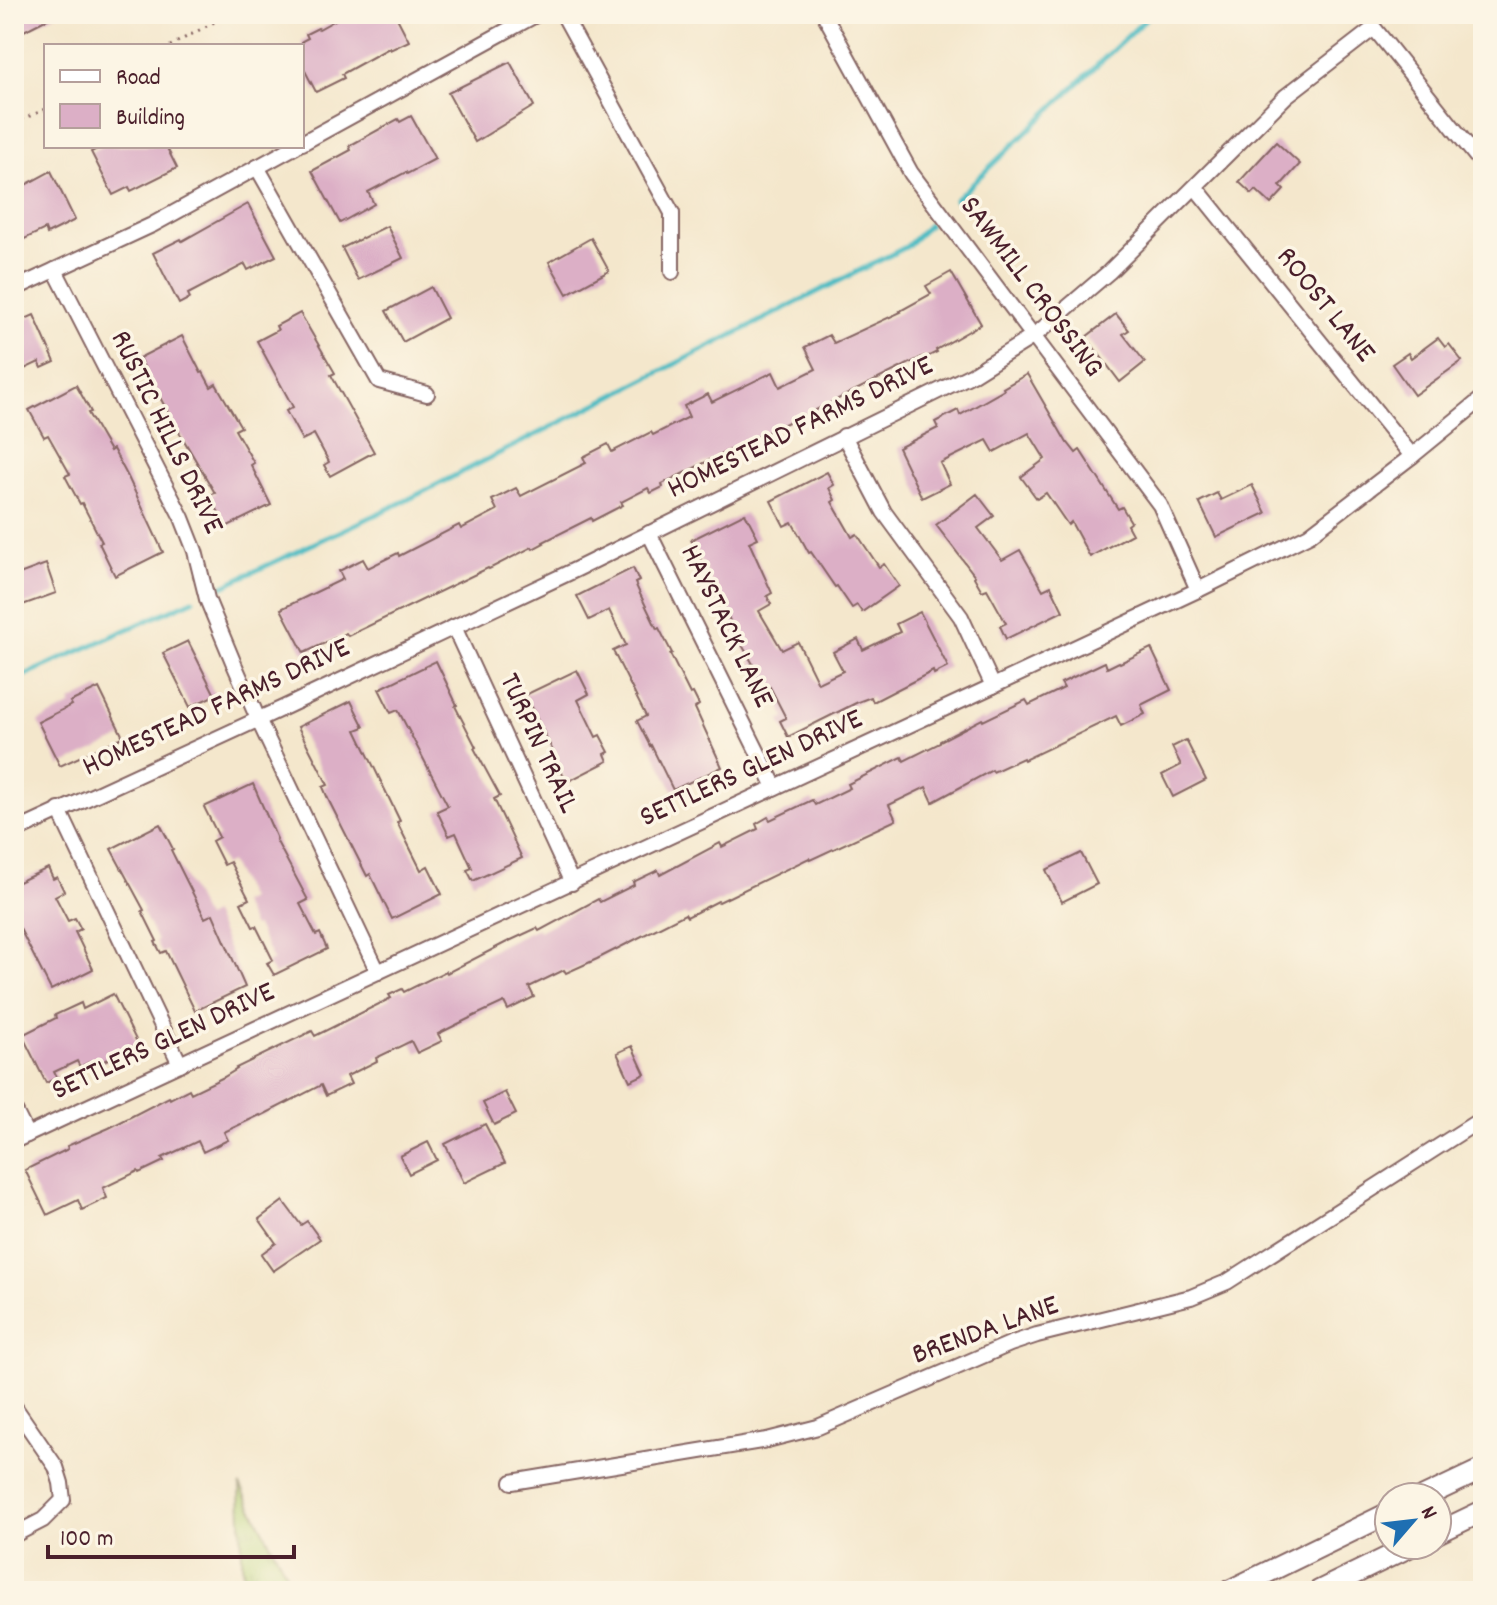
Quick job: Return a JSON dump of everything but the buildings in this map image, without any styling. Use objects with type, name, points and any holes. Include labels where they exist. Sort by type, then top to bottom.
[{"type":"main road","points":[[1453,1483],[1483,1469]]},
{"type":"main road","points":[[1453,1525],[1483,1511]]},
{"type":"main road","points":[[1229,1591],[1373,1521]]},
{"type":"main road","points":[[1319,1591],[1380,1561]]},
{"type":"street","points":[[304,142],[537,14]]},
{"type":"street","points":[[563,14],[672,213],[672,272]]},
{"type":"street","name":"SAWMILL CROSSING","points":[[824,14],[911,173],[1160,505],[1198,590]]},
{"type":"street","name":"HOMESTEAD FARMS DRIVE","points":[[14,832],[454,627],[973,374],[1034,336],[1109,272],[1286,96],[1374,28],[1483,165]]},
{"type":"street","points":[[14,289],[180,209],[292,148]]},
{"type":"street","points":[[257,167],[379,381],[427,394]]},
{"type":"street","name":"ROOST LANE","points":[[1196,188],[1412,456]]},
{"type":"street","name":"RUSTIC HILLS DRIVE","points":[[55,270],[182,518],[195,551],[207,599],[258,719],[378,972]]},
{"type":"street","name":"SETTLERS GLEN DRIVE","points":[[20,1138],[572,883],[1309,535],[1483,398]]},
{"type":"street","points":[[844,436],[884,512],[961,617],[993,686]]},
{"type":"street","name":"HAYSTACK LANE","points":[[649,533],[775,787]]},
{"type":"street","name":"TURPIN TRAIL","points":[[454,627],[572,883]]},
{"type":"street","points":[[59,810],[180,1064]]},
{"type":"street","points":[[14,1109],[20,1138]]},
{"type":"street","name":"BRENDA LANE","points":[[512,1482],[752,1443],[818,1427],[1010,1344],[1191,1297],[1215,1288],[1483,1118]]},
{"type":"street","points":[[14,1406],[56,1467],[63,1500],[43,1520],[14,1535]]},
{"type":"path","points":[[174,44],[229,14]]},
{"type":"path","points":[[14,123],[44,110]]},
{"type":"green space","points":[[240,1485],[295,1591],[243,1591]]},
{"type":"waterway","points":[[955,200],[1151,14]]},
{"type":"waterway","points":[[223,586],[409,499],[906,247],[929,225]]},
{"type":"waterway","points":[[14,680],[193,600]]}]
